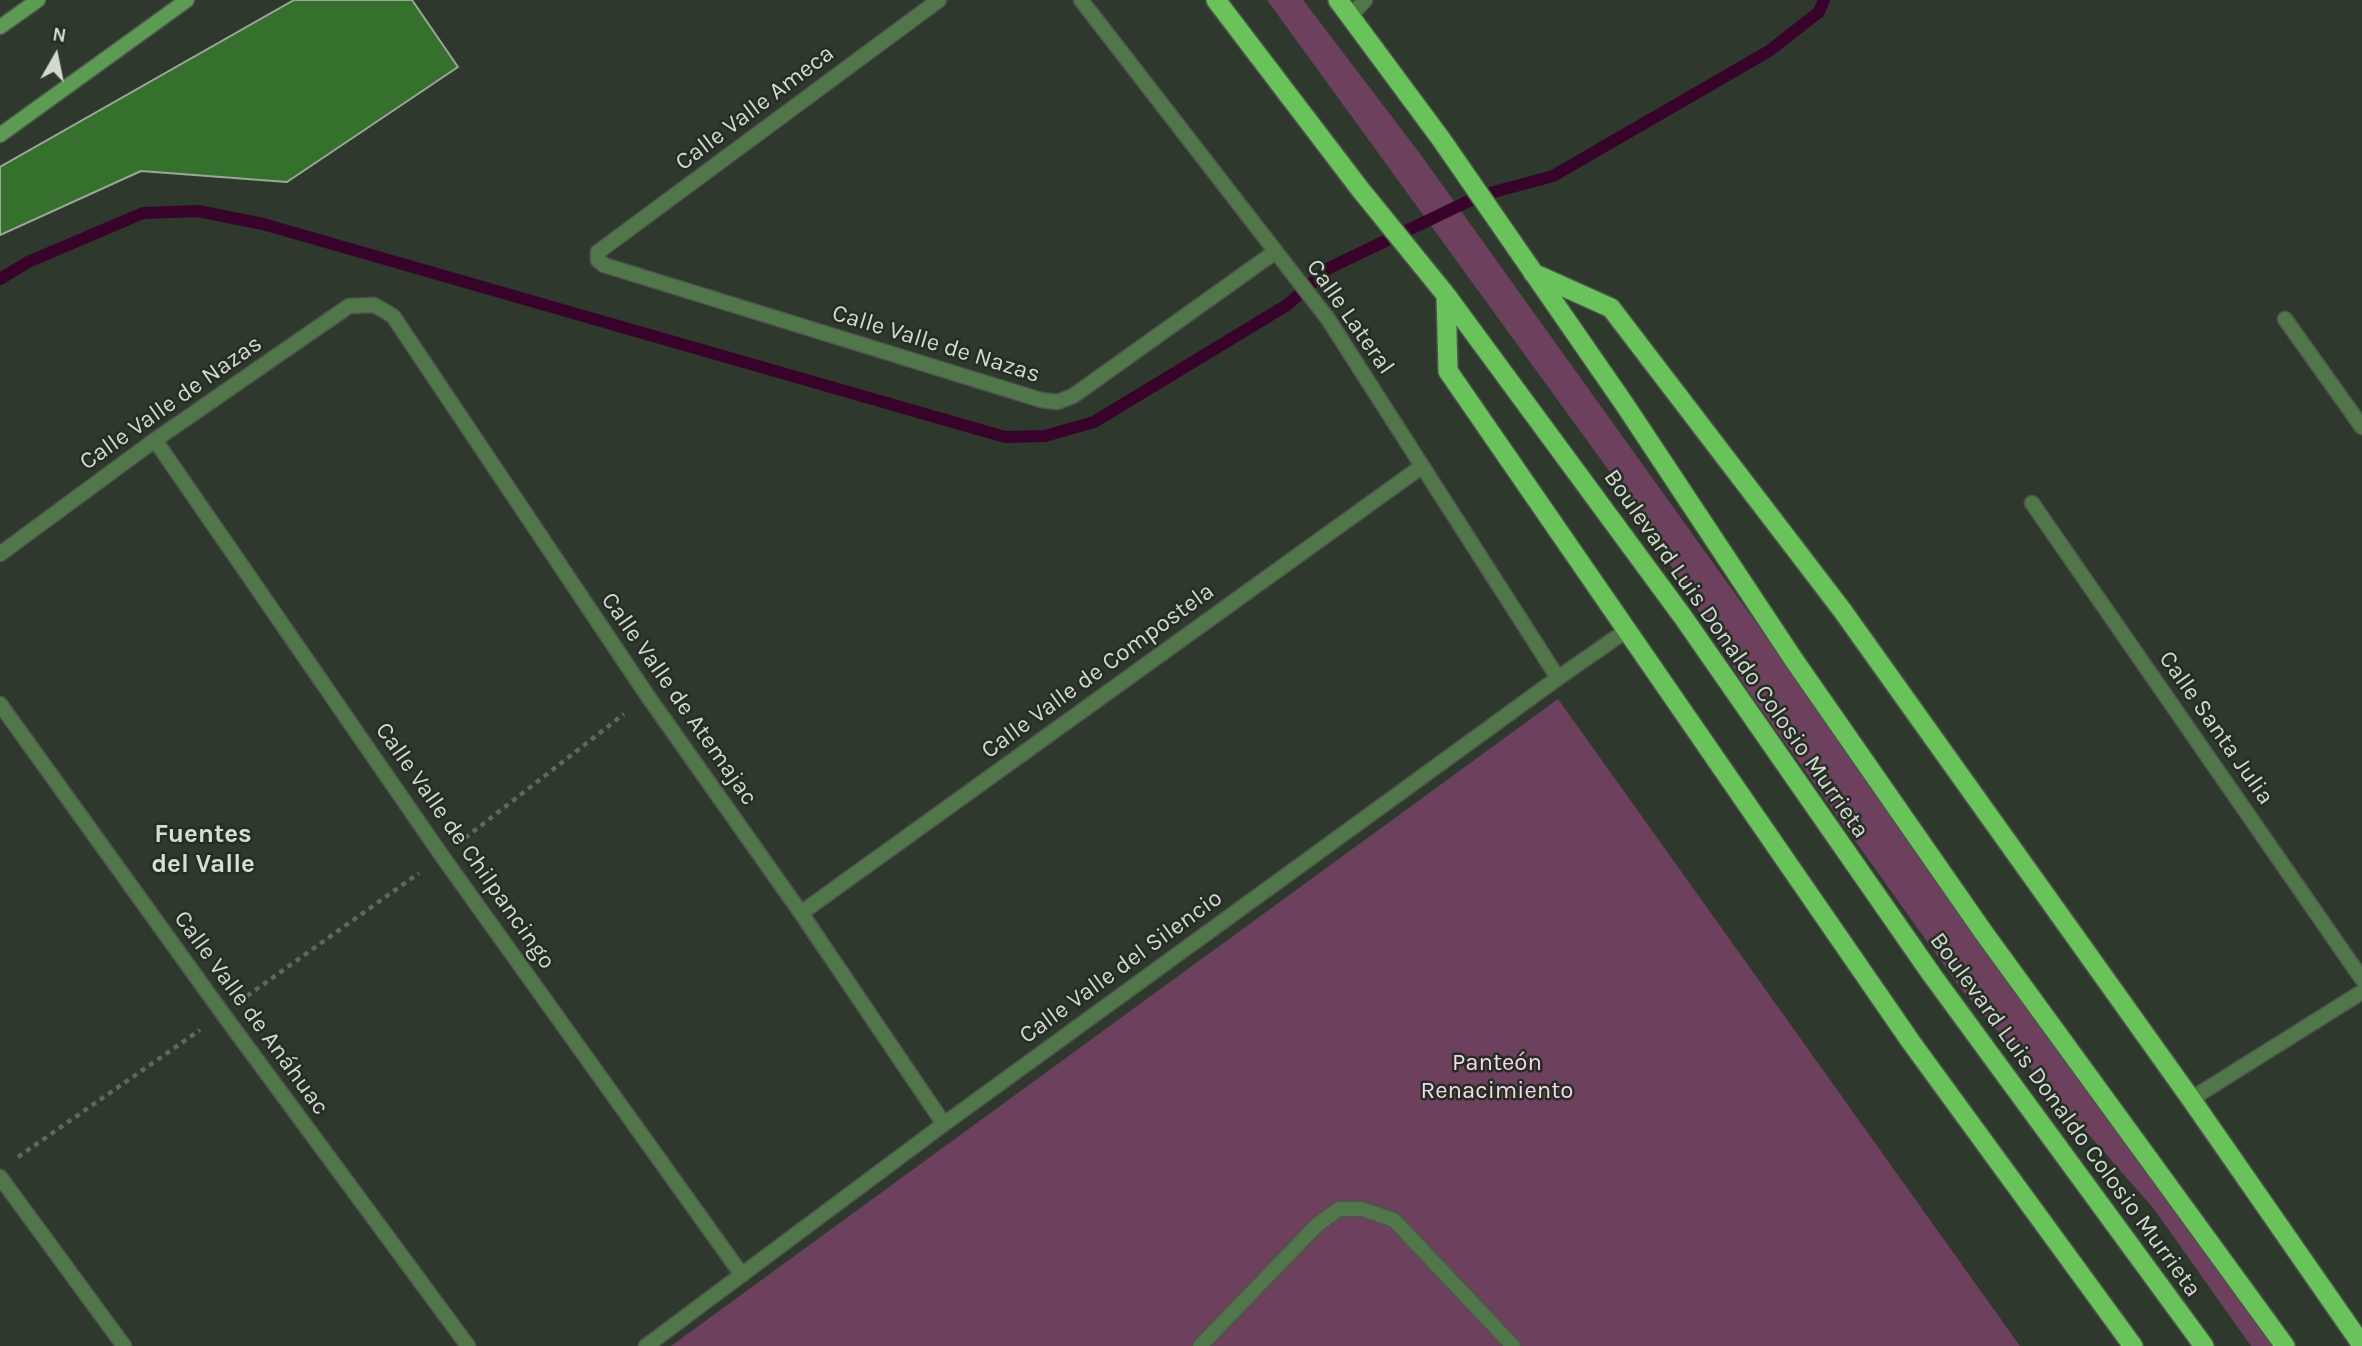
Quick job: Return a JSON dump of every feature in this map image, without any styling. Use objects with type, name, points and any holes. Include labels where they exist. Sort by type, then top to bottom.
[{"type":"highway","name":"Boulevard Luis Donaldo Colosio Murrieta","points":[[1216,0],[1360,189],[1446,295],[1683,617],[1932,975],[2204,1346]]},
{"type":"highway","name":"Boulevard Luis Donaldo Colosio Murrieta","points":[[1338,0],[1441,139],[1625,405],[1794,660],[1984,933],[2285,1346]]},
{"type":"highway","points":[[1532,272],[1611,309],[1842,610],[2191,1099],[2362,1345]]},
{"type":"highway","points":[[1446,295],[1448,371],[1912,1042],[2133,1346]]},
{"type":"main road","points":[[0,27],[38,0]]},
{"type":"main road","points":[[0,135],[187,0]]},
{"type":"street","name":"Calle Valle Ameca","points":[[598,252],[939,0]]},
{"type":"street","name":"Calle Lateral","points":[[1081,0],[1328,319],[1558,678]]},
{"type":"street","points":[[1350,17],[1365,0]]},
{"type":"street","name":"Calle Valle de Nazas","points":[[598,252],[598,260],[604,265],[1041,400],[1057,402],[1073,396],[1275,252]]},
{"type":"street","name":"Calle Valle de Nazas","points":[[0,554],[155,440],[349,306],[374,305]]},
{"type":"street","name":"Calle Valle de Atemajac","points":[[374,305],[393,316],[647,695],[801,913],[944,1124]]},
{"type":"street","points":[[2285,319],[2362,427]]},
{"type":"street","name":"Calle Valle de Chilpancingo","points":[[155,440],[443,856],[742,1275]]},
{"type":"street","name":"Calle Valle de Compostela","points":[[801,913],[1422,467]]},
{"type":"street","name":"Calle Santa Julia","points":[[2032,503],[2362,979]]},
{"type":"street","name":"Calle Valle del Silencio","points":[[646,1346],[944,1124],[1627,630]]},
{"type":"street","name":"Calle Valle de Anáhuac","points":[[0,704],[223,1014],[468,1346]]},
{"type":"street","points":[[2191,1099],[2362,992]]},
{"type":"street","points":[[0,1177],[124,1346]]},
{"type":"street","points":[[1200,1346],[1317,1225],[1339,1209],[1362,1209],[1394,1220],[1513,1346]]},
{"type":"path","points":[[11,1162],[443,856],[647,695]]},
{"type":"green space","points":[[1267,0],[1303,0],[1418,151],[2274,1346],[2251,1346],[2154,1209],[1961,989],[1748,691],[1631,501]]},
{"type":"green space","name":"Panteón Renacimiento","points":[[1558,699],[2020,1346],[671,1346]]},
{"type":"building","points":[[294,0],[412,0],[458,67],[287,182],[141,171],[0,235],[0,167]]},
{"type":"waterway","points":[[0,279],[28,262],[143,213],[198,211],[263,224],[1005,437],[1045,436],[1094,422],[1287,305],[1329,268],[1479,196],[1553,176],[1769,51],[1819,12],[1824,0]]},
{"type":"district","name":"Fuentes del Valle","points":[[203,850]]}]
